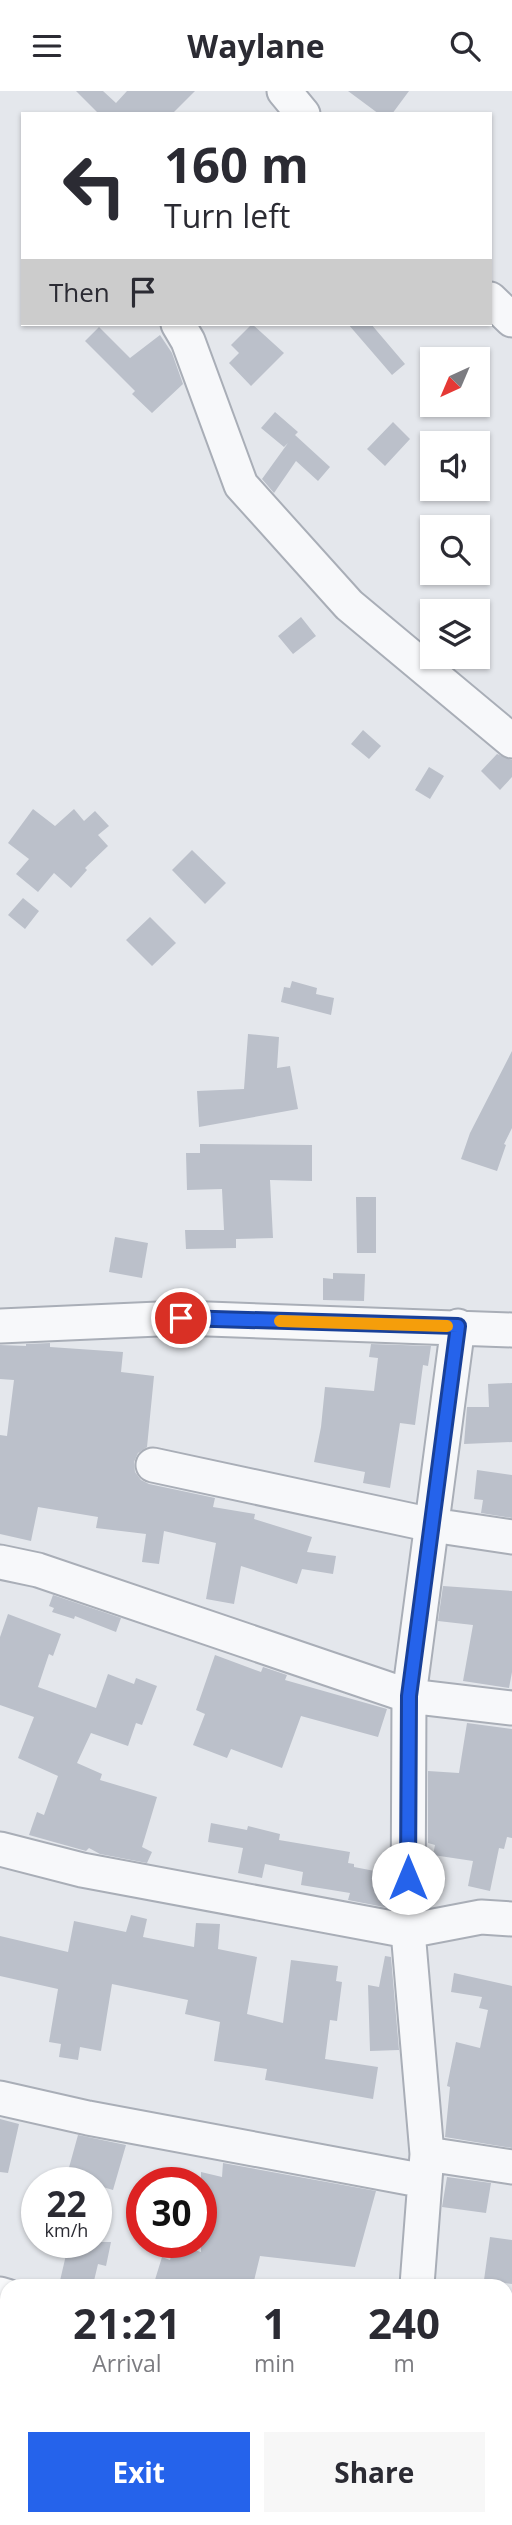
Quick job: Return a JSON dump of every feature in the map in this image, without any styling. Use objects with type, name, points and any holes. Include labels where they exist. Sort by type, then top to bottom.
[{"type":"street","points":[[284,91],[301,112]]},
{"type":"street","points":[[492,301],[512,320]]},
{"type":"street","points":[[179,326],[188,341],[241,485],[349,605],[512,741]]},
{"type":"street","points":[[0,1326],[181,1318],[512,1330]]},
{"type":"street","points":[[417,2279],[426,2168],[408,1931],[409,1696],[458,1326]]},
{"type":"street","points":[[153,1465],[432,1525],[512,1537]]},
{"type":"street","points":[[0,1562],[38,1570],[409,1696],[512,1708]]},
{"type":"street","points":[[0,1849],[82,1870],[408,1931],[481,1917],[512,1919]]},
{"type":"street","points":[[0,2098],[88,2118],[426,2168],[512,2167]]},
{"type":"building","points":[[76,91],[103,91],[116,103],[127,91],[195,91],[174,112],[97,112]]},
{"type":"building","points":[[348,91],[409,91],[393,112],[376,112]]},
{"type":"building","points":[[250,326],[254,326],[284,353],[251,386],[229,363],[239,353],[231,345]]},
{"type":"building","points":[[350,326],[373,326],[405,364],[392,375]]},
{"type":"building","points":[[99,327],[130,358],[160,335],[172,353],[183,384],[152,413],[132,394],[135,391],[85,341]]},
{"type":"building","points":[[275,412],[298,432],[295,435],[330,467],[318,481],[296,461],[274,493],[262,479],[288,443],[284,447],[261,428]]},
{"type":"building","points":[[393,422],[410,439],[385,466],[367,449]]},
{"type":"building","points":[[301,617],[316,636],[293,654],[278,636]]},
{"type":"building","points":[[363,730],[381,746],[369,759],[351,744]]},
{"type":"building","points":[[497,754],[512,760],[512,777],[500,790],[481,771]]},
{"type":"building","points":[[429,767],[444,776],[430,799],[415,790]]},
{"type":"building","points":[[33,809],[55,826],[74,809],[84,821],[95,811],[109,826],[98,835],[108,846],[85,868],[87,870],[71,888],[54,873],[38,892],[16,874],[29,859],[8,843]]},
{"type":"building","points":[[192,850],[226,883],[205,904],[172,870]]},
{"type":"building","points":[[23,898],[39,911],[25,929],[8,915]]},
{"type":"building","points":[[150,917],[176,943],[152,966],[126,940]]},
{"type":"building","points":[[292,981],[317,988],[316,994],[334,998],[331,1015],[281,1002],[284,987],[290,988]]},
{"type":"building","points":[[248,1034],[279,1037],[277,1068],[290,1066],[298,1109],[199,1127],[197,1091],[244,1089]]},
{"type":"building","points":[[512,1051],[512,1128],[504,1144],[506,1145],[497,1171],[461,1159],[470,1133]]},
{"type":"building","points":[[200,1144],[312,1145],[312,1181],[270,1180],[273,1238],[236,1239],[236,1248],[186,1249],[185,1230],[224,1230],[222,1189],[187,1190],[186,1153],[200,1153]]},
{"type":"building","points":[[356,1197],[376,1197],[376,1253],[357,1253]]},
{"type":"building","points":[[115,1237],[148,1243],[142,1278],[109,1272]]},
{"type":"building","points":[[333,1273],[365,1274],[364,1301],[323,1300],[323,1278],[333,1279]]},
{"type":"building","points":[[50,1343],[50,1347],[123,1352],[121,1372],[154,1376],[147,1447],[138,1453],[134,1462],[135,1472],[141,1480],[215,1498],[213,1507],[255,1514],[254,1519],[312,1537],[307,1552],[336,1556],[333,1574],[302,1569],[297,1584],[241,1566],[234,1604],[206,1599],[216,1543],[164,1531],[159,1564],[142,1562],[146,1534],[96,1528],[98,1517],[38,1507],[31,1541],[0,1534],[0,1435],[7,1436],[14,1380],[0,1379],[0,1345]]},
{"type":"building","points":[[371,1344],[431,1346],[428,1366],[423,1365],[415,1425],[400,1423],[390,1488],[363,1483],[365,1472],[314,1462],[325,1387],[374,1391],[378,1358],[369,1357]]},
{"type":"building","points":[[512,1383],[512,1442],[464,1444],[467,1407],[489,1407],[488,1384]]},
{"type":"building","points":[[477,1470],[512,1475],[512,1518],[481,1513],[483,1500],[474,1499]]},
{"type":"building","points":[[443,1586],[512,1591],[512,1672],[509,1688],[463,1681],[473,1625],[438,1621]]},
{"type":"building","points":[[53,1595],[121,1618],[116,1632],[75,1616],[74,1619],[52,1612],[54,1608],[49,1606]]},
{"type":"building","points":[[8,1614],[61,1634],[53,1656],[49,1654],[38,1687],[96,1708],[108,1674],[134,1684],[136,1678],[157,1686],[142,1725],[136,1723],[128,1746],[91,1733],[77,1763],[102,1774],[100,1780],[157,1797],[142,1847],[152,1852],[147,1863],[100,1854],[89,1848],[86,1851],[29,1835],[37,1812],[44,1815],[58,1776],[18,1758],[34,1717],[0,1705],[0,1637]]},
{"type":"building","points":[[215,1655],[261,1672],[263,1667],[287,1675],[285,1680],[387,1709],[378,1737],[301,1716],[282,1768],[231,1749],[227,1758],[193,1745],[205,1714],[196,1710]]},
{"type":"building","points":[[467,1723],[512,1729],[512,1838],[507,1837],[504,1849],[499,1848],[490,1891],[468,1886],[473,1861],[433,1855],[435,1845],[428,1843],[428,1771],[459,1773]]},
{"type":"building","points":[[211,1823],[247,1830],[248,1826],[280,1834],[279,1840],[350,1852],[348,1863],[354,1864],[354,1867],[385,1873],[383,1883],[389,1884],[389,1908],[348,1900],[350,1893],[301,1885],[303,1872],[265,1864],[262,1878],[238,1873],[243,1848],[208,1842]]},
{"type":"building","points":[[131,1915],[147,1919],[143,1937],[194,1947],[196,1923],[220,1924],[218,1949],[257,1957],[247,2014],[283,2023],[291,1960],[338,1966],[336,1981],[342,1982],[337,2021],[330,2020],[325,2059],[378,2067],[373,2099],[265,2080],[267,2069],[214,2061],[220,2022],[185,2014],[188,2000],[112,1984],[101,2051],[80,2047],[78,2060],[59,2057],[61,2044],[49,2042],[58,1989],[0,1976],[0,1936],[68,1952],[74,1921],[126,1932]]},
{"type":"building","points":[[385,1956],[391,1957],[399,2050],[370,2051],[368,1985],[379,1987]]},
{"type":"building","points":[[454,1973],[512,1986],[512,2148],[445,2137],[450,2087],[447,2086],[456,2042],[480,2048],[488,2010],[479,2008],[482,1997],[451,1992]]},
{"type":"building","points":[[0,2119],[19,2124],[8,2173],[0,2172]]},
{"type":"building","points":[[78,2135],[126,2145],[113,2190],[112,2167],[69,2167]]},
{"type":"building","points":[[223,2163],[376,2191],[355,2267],[260,2256],[254,2279],[155,2279],[162,2258],[217,2258],[217,2176],[222,2177]]},
{"type":"building","points":[[447,2177],[491,2183],[486,2213],[442,2207]]},
{"type":"building","points":[[490,2237],[512,2240],[512,2279],[484,2279]]},
{"type":"building","points":[[65,2258],[108,2258],[106,2266],[98,2264],[94,2279],[60,2279]]},
{"type":"slow traffic","points":[[280,1321],[447,1326]]},
{"type":"route","points":[[181,1318],[458,1326],[409,1696],[408,1878]]}]
